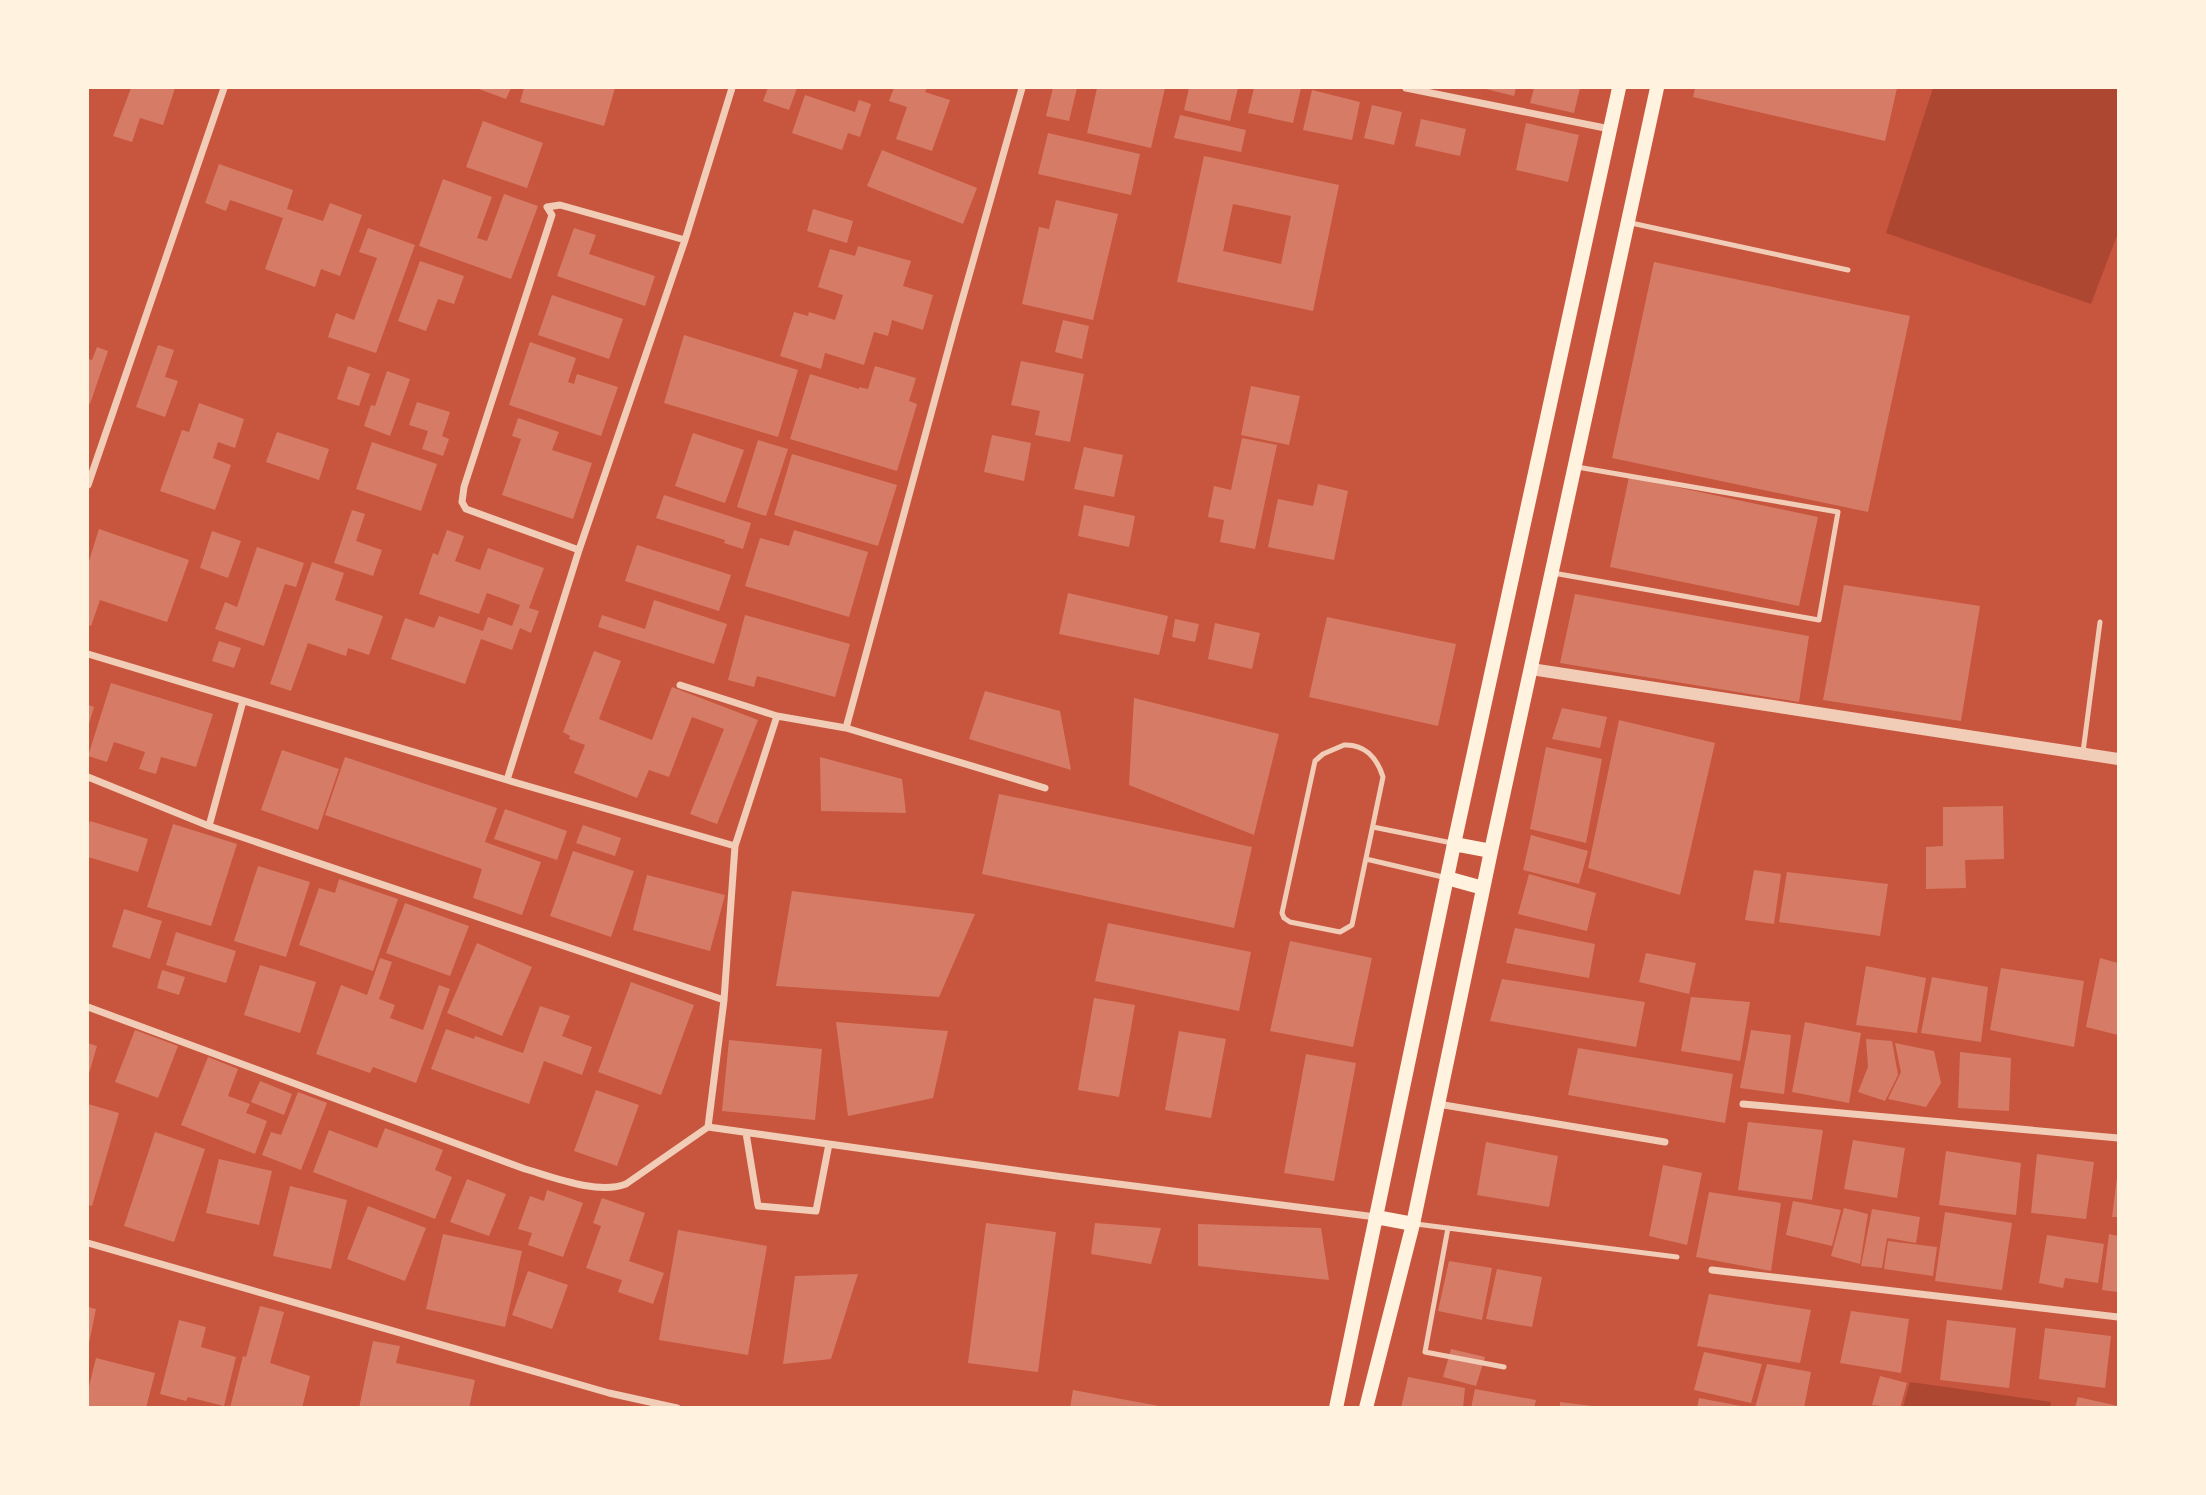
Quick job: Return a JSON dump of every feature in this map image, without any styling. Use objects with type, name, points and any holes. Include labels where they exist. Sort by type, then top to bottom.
[{"type":"main road","points":[[1336,1408],[1454,844],[1619,88]]},
{"type":"main road","points":[[1366,1408],[1413,1224],[1483,888],[1657,88]]},
{"type":"main road","points":[[1454,844],[1491,851]]},
{"type":"main road","points":[[1447,878],[1483,888]]},
{"type":"main road","points":[[1376,1217],[1413,1224]]},
{"type":"street","points":[[88,485],[224,88]]},
{"type":"street","points":[[507,780],[579,550],[685,240],[732,88]]},
{"type":"street","points":[[846,728],[951,338],[1022,88]]},
{"type":"street","points":[[1406,88],[1610,129]]},
{"type":"street","points":[[579,550],[466,509],[462,505],[464,487],[552,215],[547,207],[560,205],[685,240]]},
{"type":"street","points":[[88,654],[736,846]]},
{"type":"street","points":[[1531,669],[2119,760]]},
{"type":"street","points":[[680,685],[777,716],[846,728],[1045,788]]},
{"type":"street","points":[[209,826],[243,701]]},
{"type":"street","points":[[708,1127],[724,1000],[736,846],[777,716]]},
{"type":"street","points":[[88,777],[209,826],[724,1000]]},
{"type":"street","points":[[88,1007],[525,1169],[571,1182],[615,1188],[626,1184],[708,1127],[1376,1217]]},
{"type":"street","points":[[1438,1104],[1665,1142]]},
{"type":"street","points":[[1743,1104],[2119,1138]]},
{"type":"street","points":[[746,1133],[758,1206],[816,1211],[829,1144]]},
{"type":"street","points":[[88,1243],[609,1393],[677,1408]]},
{"type":"street","points":[[1712,1270],[2119,1317]]},
{"type":"lane","points":[[1628,222],[1848,271]]},
{"type":"lane","points":[[1551,573],[1819,620],[1838,512],[1574,467]]},
{"type":"lane","points":[[2083,755],[2101,622]]},
{"type":"lane","points":[[1344,745],[1365,749],[1380,766],[1383,777],[1366,859],[1352,925],[1347,930],[1340,932],[1290,922],[1284,918],[1282,913],[1315,761],[1323,754],[1344,745]]},
{"type":"lane","points":[[1373,827],[1454,844]]},
{"type":"lane","points":[[1366,859],[1447,878]]},
{"type":"lane","points":[[1413,1224],[1677,1257]]},
{"type":"lane","points":[[1448,1228],[1425,1352],[1504,1367]]},
{"type":"shaded area","points":[[1933,88],[2118,88],[2118,233],[2091,304],[1886,233]]},
{"type":"shaded area","points":[[1910,1382],[2051,1402],[2050,1408],[1903,1407]]},
{"type":"building","points":[[131,88],[175,88],[163,125],[140,118],[132,142],[113,136]]},
{"type":"building","points":[[476,88],[511,88],[506,99]]},
{"type":"building","points":[[524,88],[615,88],[604,126],[520,102]]},
{"type":"building","points":[[768,88],[797,88],[789,110],[763,101]]},
{"type":"building","points":[[894,88],[927,88],[925,92],[950,100],[932,151],[896,139],[907,107],[889,101]]},
{"type":"building","points":[[1053,88],[1077,88],[1069,121],[1046,116]]},
{"type":"building","points":[[1097,88],[1165,88],[1151,148],[1087,133]]},
{"type":"building","points":[[1189,88],[1238,88],[1230,121],[1184,110]]},
{"type":"building","points":[[1254,88],[1301,88],[1293,123],[1248,113]]},
{"type":"building","points":[[1482,88],[1516,88],[1514,96]]},
{"type":"building","points":[[1534,88],[1580,88],[1574,113],[1530,103]]},
{"type":"building","points":[[1695,88],[1897,88],[1885,141],[1693,97]]},
{"type":"building","points":[[1312,90],[1360,102],[1352,140],[1303,130]]},
{"type":"building","points":[[805,95],[855,112],[859,100],[871,104],[860,137],[848,133],[842,150],[792,133]]},
{"type":"building","points":[[1372,105],[1402,112],[1394,145],[1364,138]]},
{"type":"building","points":[[1180,115],[1246,130],[1241,152],[1174,138]]},
{"type":"building","points":[[1421,119],[1466,129],[1460,156],[1415,146]]},
{"type":"building","points":[[483,121],[543,143],[527,188],[466,167]]},
{"type":"building","points":[[1526,123],[1579,135],[1568,182],[1516,170]]},
{"type":"building","points":[[1048,133],[1140,154],[1131,195],[1038,174]]},
{"type":"building","points":[[882,150],[977,188],[963,224],[867,186]]},
{"type":"building","points":[[1204,156],[1339,185],[1313,311],[1177,282]],"holes":[[[1233,204],[1291,216],[1281,264],[1223,251]]]},
{"type":"building","points":[[219,164],[293,190],[287,209],[323,221],[330,203],[362,215],[340,276],[321,269],[315,287],[265,269],[283,218],[230,200],[226,211],[205,203]]},
{"type":"building","points":[[443,179],[492,197],[477,238],[487,241],[504,194],[538,206],[511,279],[419,246]]},
{"type":"building","points":[[1056,200],[1118,214],[1093,320],[1022,304],[1039,227],[1049,229]]},
{"type":"building","points":[[813,209],[853,221],[847,243],[807,231]]},
{"type":"building","points":[[368,228],[415,245],[376,353],[328,337],[336,313],[354,320],[377,258],[359,252]]},
{"type":"building","points":[[574,228],[596,235],[589,254],[655,276],[645,306],[557,276]]},
{"type":"building","points":[[858,246],[911,261],[903,286],[933,295],[923,330],[892,320],[888,336],[874,332],[864,365],[825,353],[821,369],[780,356],[794,312],[808,316],[809,312],[835,320],[843,295],[818,287],[830,249],[855,256]]},
{"type":"building","points":[[420,261],[464,276],[454,304],[438,299],[426,331],[398,321]]},
{"type":"building","points":[[1654,262],[1910,316],[1868,512],[1612,458]]},
{"type":"building","points":[[552,295],[623,319],[609,359],[538,335]]},
{"type":"building","points":[[1063,320],[1089,326],[1082,359],[1055,352]]},
{"type":"building","points":[[684,335],[798,370],[778,437],[664,403]]},
{"type":"building","points":[[530,342],[576,358],[568,382],[574,384],[577,374],[618,387],[601,436],[509,405]]},
{"type":"building","points":[[158,345],[174,350],[165,377],[178,381],[165,417],[136,407]]},
{"type":"building","points":[[97,347],[108,351],[90,404],[88,359],[92,360]]},
{"type":"building","points":[[1021,361],[1084,374],[1070,442],[1035,435],[1040,411],[1011,405]]},
{"type":"building","points":[[348,366],[370,374],[359,406],[337,399]]},
{"type":"building","points":[[875,366],[916,378],[909,401],[917,404],[897,471],[790,439],[810,374],[859,389],[868,389]]},
{"type":"building","points":[[387,371],[410,379],[390,436],[364,426],[371,405],[375,406]]},
{"type":"building","points":[[1251,386],[1300,396],[1289,445],[1241,435]]},
{"type":"building","points":[[417,402],[450,412],[442,436],[449,439],[443,456],[422,449],[428,431],[409,425]]},
{"type":"building","points":[[199,403],[244,419],[235,448],[218,442],[213,458],[231,465],[215,510],[160,491],[182,430],[189,432]]},
{"type":"building","points":[[518,418],[559,432],[552,450],[592,463],[573,519],[502,495],[521,439],[512,436]]},
{"type":"building","points":[[277,432],[329,449],[319,480],[266,462]]},
{"type":"building","points":[[693,433],[744,450],[725,503],[675,486]]},
{"type":"building","points":[[992,435],[1031,443],[1024,481],[984,472]]},
{"type":"building","points":[[1242,438],[1277,445],[1255,549],[1220,542],[1224,520],[1208,517],[1214,486],[1231,490]]},
{"type":"building","points":[[758,440],[788,449],[766,516],[737,507]]},
{"type":"building","points":[[372,442],[437,464],[421,511],[356,489]]},
{"type":"building","points":[[1084,447],[1123,455],[1114,497],[1074,489]]},
{"type":"building","points":[[792,454],[897,485],[878,546],[774,515]]},
{"type":"building","points":[[1629,477],[1818,517],[1799,606],[1610,567]]},
{"type":"building","points":[[1318,484],[1348,491],[1334,560],[1268,547],[1278,499],[1313,506]]},
{"type":"building","points":[[664,495],[751,523],[743,549],[724,543],[725,540],[656,518]]},
{"type":"building","points":[[1084,505],[1135,516],[1129,547],[1078,536]]},
{"type":"building","points":[[352,510],[365,514],[356,541],[382,550],[373,576],[334,563]]},
{"type":"building","points":[[99,529],[189,560],[167,622],[100,600],[91,626],[88,625],[88,564]]},
{"type":"building","points":[[447,530],[464,536],[455,561],[480,570],[488,548],[544,568],[529,608],[539,611],[531,633],[520,628],[512,650],[481,639],[465,684],[391,659],[405,618],[434,628],[439,616],[483,631],[488,617],[512,626],[520,605],[487,593],[479,614],[419,594],[433,553],[438,555]]},
{"type":"building","points":[[794,530],[868,552],[849,617],[745,586],[760,538],[789,546]]},
{"type":"building","points":[[212,531],[241,541],[228,578],[200,568]]},
{"type":"building","points":[[637,545],[731,575],[719,611],[625,581]]},
{"type":"building","points":[[257,547],[304,563],[296,587],[285,584],[264,646],[215,629],[225,602],[237,607]]},
{"type":"building","points":[[312,562],[344,573],[335,600],[383,616],[369,655],[348,648],[346,656],[308,643],[291,691],[270,684]]},
{"type":"building","points":[[1844,585],[1980,606],[1961,721],[1823,700]]},
{"type":"building","points":[[1068,593],[1168,616],[1159,655],[1059,634]]},
{"type":"building","points":[[1575,594],[1809,636],[1799,702],[1560,663]]},
{"type":"building","points":[[654,600],[727,624],[714,664],[598,627],[602,615],[645,629]]},
{"type":"building","points":[[745,615],[850,644],[835,697],[757,676],[754,687],[728,680]]},
{"type":"building","points":[[1327,617],[1456,644],[1438,726],[1309,697]]},
{"type":"building","points":[[1175,619],[1199,624],[1195,642],[1172,637]]},
{"type":"building","points":[[1215,623],[1260,633],[1252,669],[1208,659]]},
{"type":"building","points":[[219,641],[241,648],[234,668],[212,661]]},
{"type":"building","points":[[594,651],[621,661],[599,719],[652,740],[672,687],[758,720],[717,824],[690,814],[724,729],[692,717],[669,777],[649,770],[637,798],[574,773],[585,745],[569,739],[570,736],[563,732]]},
{"type":"building","points":[[111,683],[213,714],[196,767],[161,757],[156,774],[139,769],[145,752],[114,742],[107,762],[88,756]]},
{"type":"building","points":[[985,691],[1060,711],[1071,770],[969,739]]},
{"type":"building","points":[[1134,698],[1279,734],[1254,835],[1129,785]]},
{"type":"building","points":[[88,705],[94,707],[88,727]]},
{"type":"building","points":[[1562,708],[1607,717],[1600,748],[1552,739]]},
{"type":"building","points":[[1619,720],[1715,743],[1680,895],[1588,868]]},
{"type":"building","points":[[1546,747],[1602,759],[1586,843],[1530,829]]},
{"type":"building","points":[[282,750],[339,769],[318,830],[261,810]]},
{"type":"building","points":[[345,757],[497,808],[485,842],[541,862],[522,915],[473,898],[482,869],[325,815]]},
{"type":"building","points":[[820,757],[902,779],[906,813],[821,811]]},
{"type":"building","points":[[999,794],[1252,847],[1234,928],[982,874]]},
{"type":"building","points":[[2003,806],[2004,859],[1965,860],[1966,888],[1926,889],[1926,847],[1943,846],[1943,807]]},
{"type":"building","points":[[505,809],[567,831],[557,860],[494,839]]},
{"type":"building","points":[[90,821],[148,839],[138,872],[88,857]]},
{"type":"building","points":[[173,824],[237,844],[211,926],[147,907]]},
{"type":"building","points":[[583,825],[621,838],[615,856],[576,843]]},
{"type":"building","points":[[1531,835],[1588,851],[1579,884],[1523,870]]},
{"type":"building","points":[[573,851],[634,871],[611,937],[550,916]]},
{"type":"building","points":[[258,866],[310,882],[286,957],[234,941]]},
{"type":"building","points":[[1754,870],[1781,874],[1774,924],[1745,920]]},
{"type":"building","points":[[1787,872],[1888,884],[1880,936],[1779,922]]},
{"type":"building","points":[[1529,874],[1596,893],[1587,931],[1518,914]]},
{"type":"building","points":[[647,875],[725,895],[710,951],[633,930]]},
{"type":"building","points":[[339,879],[398,899],[373,971],[299,945],[319,888],[335,893]]},
{"type":"building","points":[[792,891],[975,914],[939,997],[776,986]]},
{"type":"building","points":[[405,903],[469,926],[450,976],[386,953]]},
{"type":"building","points":[[124,909],[162,921],[150,959],[112,947]]},
{"type":"building","points":[[1108,923],[1251,952],[1239,1011],[1095,981]]},
{"type":"building","points":[[1515,928],[1595,944],[1589,978],[1506,963]]},
{"type":"building","points":[[176,932],[236,951],[226,983],[166,965]]},
{"type":"building","points":[[1290,941],[1372,958],[1353,1047],[1270,1031]]},
{"type":"building","points":[[477,943],[532,967],[502,1036],[447,1013]]},
{"type":"building","points":[[1646,953],[1696,963],[1689,994],[1639,982]]},
{"type":"building","points":[[380,958],[392,962],[379,999],[395,1005],[390,1018],[423,1030],[439,985],[450,989],[416,1083],[373,1067],[370,1073],[316,1054],[341,985],[367,995]]},
{"type":"building","points":[[2100,958],[2118,963],[2118,1035],[2086,1027]]},
{"type":"building","points":[[260,965],[316,982],[300,1033],[244,1015]]},
{"type":"building","points":[[1866,966],[1926,978],[1917,1033],[1856,1025]]},
{"type":"building","points":[[2001,968],[2084,981],[2074,1047],[1990,1030]]},
{"type":"building","points":[[162,970],[185,977],[179,995],[157,988]]},
{"type":"building","points":[[1932,977],[1988,987],[1981,1042],[1921,1033]]},
{"type":"building","points":[[1502,979],[1645,1002],[1636,1047],[1490,1021]]},
{"type":"building","points":[[631,982],[694,1005],[661,1095],[598,1072]]},
{"type":"building","points":[[1691,997],[1750,1002],[1740,1061],[1681,1051]]},
{"type":"building","points":[[1094,998],[1135,1005],[1119,1097],[1078,1090]]},
{"type":"building","points":[[540,1006],[570,1016],[562,1036],[592,1047],[582,1075],[544,1061],[529,1104],[431,1069],[446,1029],[523,1053]]},
{"type":"building","points":[[836,1022],[948,1031],[933,1098],[848,1116]]},
{"type":"building","points":[[1805,1022],[1861,1033],[1849,1103],[1792,1092]]},
{"type":"building","points":[[135,1030],[178,1046],[158,1098],[115,1082]]},
{"type":"building","points":[[1751,1030],[1791,1035],[1784,1094],[1740,1088]]},
{"type":"building","points":[[1179,1031],[1226,1039],[1211,1118],[1165,1110]]},
{"type":"building","points":[[1866,1039],[1892,1041],[1898,1075],[1885,1101],[1858,1092],[1868,1067]]},
{"type":"building","points":[[729,1040],[822,1049],[815,1120],[722,1111]]},
{"type":"building","points":[[88,1043],[97,1046],[88,1077]]},
{"type":"building","points":[[1895,1043],[1934,1051],[1941,1083],[1926,1107],[1888,1099],[1901,1072]]},
{"type":"building","points":[[1578,1048],[1733,1074],[1725,1123],[1568,1095]]},
{"type":"building","points":[[1960,1052],[2011,1058],[2009,1111],[1958,1108]]},
{"type":"building","points":[[1306,1054],[1356,1063],[1334,1181],[1284,1173]]},
{"type":"building","points":[[208,1057],[238,1069],[228,1096],[250,1104],[246,1113],[267,1121],[255,1154],[181,1125]]},
{"type":"building","points":[[260,1081],[292,1094],[284,1115],[251,1102]]},
{"type":"building","points":[[596,1090],[639,1105],[617,1166],[574,1151]]},
{"type":"building","points":[[298,1092],[327,1103],[301,1170],[262,1155],[271,1132],[281,1135]]},
{"type":"building","points":[[88,1104],[119,1113],[92,1206],[88,1205]]},
{"type":"building","points":[[1748,1122],[1823,1130],[1812,1200],[1738,1190]]},
{"type":"building","points":[[385,1128],[443,1150],[435,1170],[452,1177],[435,1219],[313,1172],[329,1130],[377,1148]]},
{"type":"building","points":[[155,1132],[205,1149],[174,1242],[124,1226]]},
{"type":"building","points":[[1853,1140],[1905,1148],[1897,1198],[1844,1189]]},
{"type":"building","points":[[1486,1142],[1558,1156],[1549,1207],[1477,1195]]},
{"type":"building","points":[[1946,1151],[2021,1163],[2016,1215],[1939,1205]]},
{"type":"building","points":[[2037,1154],[2094,1162],[2086,1219],[2031,1213]]},
{"type":"building","points":[[219,1159],[272,1171],[259,1225],[206,1213]]},
{"type":"building","points":[[1663,1165],[1702,1173],[1687,1245],[1649,1236]]},
{"type":"building","points":[[2117,1177],[2118,1217],[2112,1217]]},
{"type":"building","points":[[467,1179],[506,1194],[489,1236],[450,1222]]},
{"type":"building","points":[[290,1186],[347,1200],[331,1269],[273,1256]]},
{"type":"building","points":[[547,1190],[583,1203],[563,1257],[528,1245],[532,1233],[518,1229],[530,1196],[544,1201]]},
{"type":"building","points":[[1709,1192],[1781,1203],[1771,1271],[1696,1257]]},
{"type":"building","points":[[602,1198],[645,1213],[629,1261],[664,1273],[653,1304],[618,1292],[622,1280],[586,1268],[601,1226],[593,1223]]},
{"type":"building","points":[[1793,1201],[1841,1210],[1832,1246],[1786,1235]]},
{"type":"building","points":[[368,1206],[426,1228],[405,1281],[347,1259]]},
{"type":"building","points":[[1844,1208],[1868,1214],[1860,1264],[1831,1256]]},
{"type":"building","points":[[1872,1209],[1920,1217],[1916,1243],[1887,1238],[1882,1268],[1861,1266]]},
{"type":"building","points":[[1945,1212],[2012,1223],[2002,1290],[1935,1281]]},
{"type":"building","points":[[986,1223],[1056,1232],[1038,1372],[968,1363]]},
{"type":"building","points":[[1095,1223],[1161,1228],[1151,1264],[1091,1254]]},
{"type":"building","points":[[1198,1224],[1321,1228],[1329,1280],[1198,1266]]},
{"type":"building","points":[[678,1230],[767,1246],[748,1355],[659,1340]]},
{"type":"building","points":[[443,1234],[522,1251],[505,1327],[426,1309]]},
{"type":"building","points":[[2109,1234],[2118,1236],[2118,1292],[2102,1290]]},
{"type":"building","points":[[2047,1235],[2104,1244],[2098,1283],[2065,1278],[2063,1288],[2039,1283]]},
{"type":"building","points":[[1888,1241],[1937,1247],[1933,1276],[1884,1269]]},
{"type":"building","points":[[1449,1261],[1492,1268],[1482,1320],[1438,1311]]},
{"type":"building","points":[[1497,1269],[1542,1277],[1532,1327],[1486,1319]]},
{"type":"building","points":[[528,1271],[568,1285],[552,1329],[512,1315]]},
{"type":"building","points":[[858,1274],[831,1359],[783,1364],[795,1276]]},
{"type":"building","points":[[1709,1294],[1811,1310],[1800,1363],[1697,1346]]},
{"type":"building","points":[[260,1306],[284,1312],[270,1363],[310,1376],[302,1408],[230,1408],[243,1356],[246,1357]]},
{"type":"building","points":[[88,1307],[96,1309],[89,1343],[88,1343]]},
{"type":"building","points":[[1851,1311],[1909,1319],[1901,1373],[1840,1363]]},
{"type":"building","points":[[179,1320],[206,1327],[201,1347],[236,1357],[224,1406],[188,1397],[186,1401],[160,1394]]},
{"type":"building","points":[[1947,1320],[2016,1328],[2009,1388],[1940,1380]]},
{"type":"building","points":[[2045,1328],[2111,1336],[2105,1388],[2039,1379]]},
{"type":"building","points":[[373,1341],[400,1346],[396,1363],[475,1380],[469,1408],[359,1408]]},
{"type":"building","points":[[1451,1349],[1485,1357],[1476,1386],[1443,1377]]},
{"type":"building","points":[[1704,1352],[1762,1364],[1751,1403],[1694,1390]]},
{"type":"building","points":[[96,1358],[155,1373],[146,1408],[88,1408],[88,1390]]},
{"type":"building","points":[[1767,1364],[1811,1372],[1804,1408],[1755,1408]]},
{"type":"building","points":[[1880,1376],[1907,1383],[1900,1408],[1872,1405]]},
{"type":"building","points":[[1408,1377],[1465,1388],[1463,1408],[1401,1408]]},
{"type":"building","points":[[1475,1389],[1536,1400],[1534,1408],[1471,1408]]},
{"type":"building","points":[[1073,1390],[1159,1406],[1070,1408]]},
{"type":"building","points":[[2078,1397],[2118,1406],[2118,1408],[2075,1408]]},
{"type":"building","points":[[1699,1398],[1741,1406],[1697,1408]]},
{"type":"building","points":[[1560,1402],[1593,1406],[1593,1408],[1560,1408]]}]
